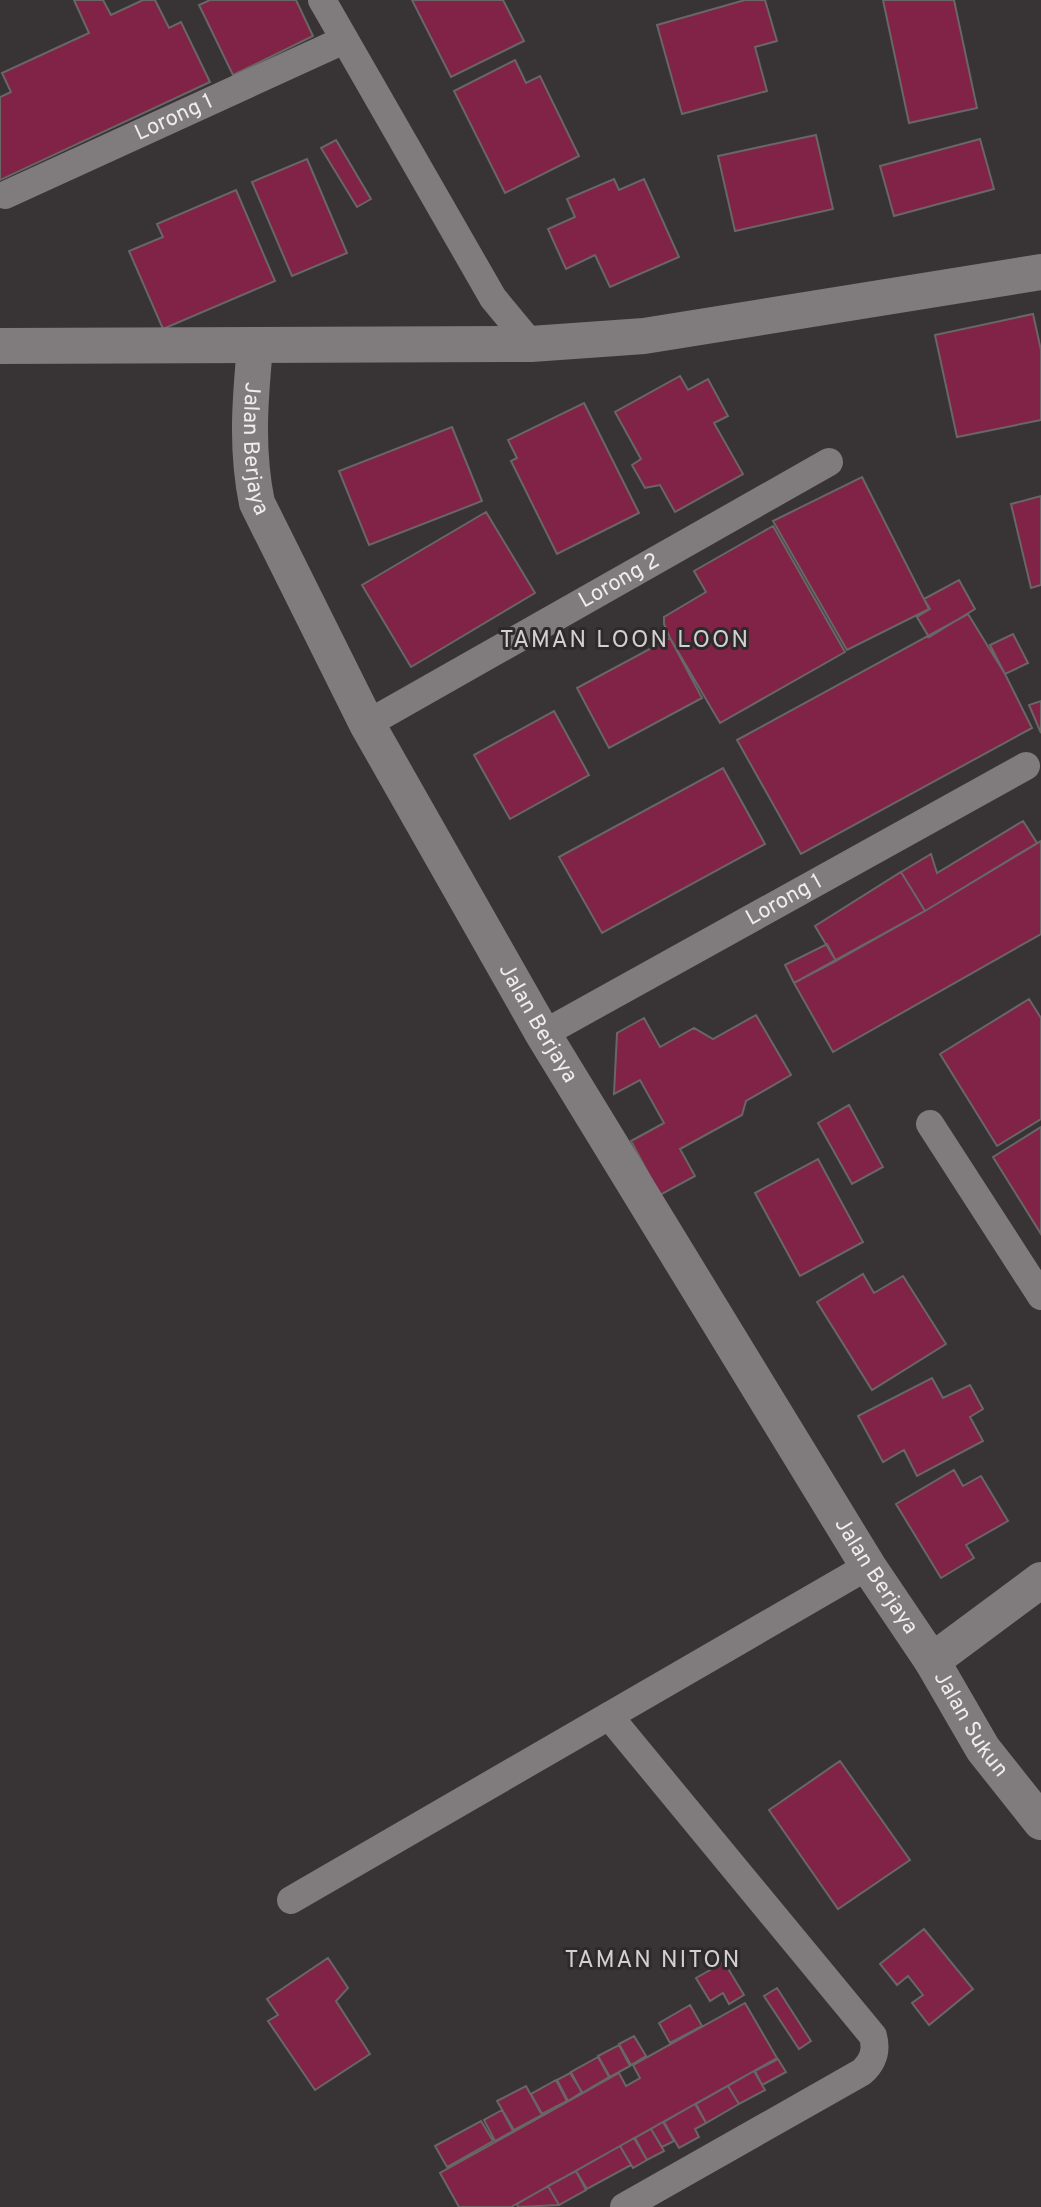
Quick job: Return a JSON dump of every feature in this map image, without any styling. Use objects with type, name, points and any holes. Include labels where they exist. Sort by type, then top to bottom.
[{"type":"street","points":[[322,0],[493,298],[531,344]]},
{"type":"street","name":"Lorong 1","points":[[5,195],[344,40]]},
{"type":"street","points":[[0,346],[531,344],[644,336],[1041,272]]},
{"type":"street","name":"Jalan Berjaya","points":[[255,347],[249,425],[251,472],[257,503],[367,724],[543,1034],[868,1566],[932,1661]]},
{"type":"street","name":"Lorong 2","points":[[367,724],[829,462]]},
{"type":"street","name":"Lorong 1","points":[[543,1034],[1026,766]]},
{"type":"street","points":[[930,1124],[1041,1296]]},
{"type":"street","points":[[291,1900],[868,1566]]},
{"type":"street","points":[[932,1661],[1041,1580]]},
{"type":"street","name":"Jalan Sukun","points":[[932,1661],[983,1749],[1041,1822]]},
{"type":"street","points":[[609,1716],[873,2036],[875,2043],[873,2060],[862,2072],[624,2207]]},
{"type":"building","points":[[74,0],[103,0],[111,15],[143,0],[155,0],[169,28],[181,22],[210,82],[0,180],[0,97],[11,92],[2,73],[89,33]]},
{"type":"building","points":[[210,0],[296,0],[313,36],[233,75],[199,5]]},
{"type":"building","points":[[412,0],[503,0],[524,41],[451,77]]},
{"type":"building","points":[[745,0],[765,0],[777,41],[755,47],[767,91],[682,114],[657,25]]},
{"type":"building","points":[[883,0],[954,0],[977,108],[909,123]]},
{"type":"building","points":[[515,60],[526,83],[540,76],[579,156],[505,193],[454,91]]},
{"type":"building","points":[[816,135],[833,209],[735,231],[718,156]]},
{"type":"building","points":[[980,139],[994,189],[894,216],[880,166]]},
{"type":"building","points":[[336,140],[371,199],[357,207],[321,148]]},
{"type":"building","points":[[307,159],[347,253],[292,276],[252,182]]},
{"type":"building","points":[[614,179],[619,190],[644,179],[679,257],[610,287],[595,255],[566,269],[548,229],[575,217],[567,199]]},
{"type":"building","points":[[236,190],[275,281],[163,329],[129,251],[163,237],[157,224]]},
{"type":"building","points":[[1033,314],[1041,350],[1041,420],[957,437],[935,335]]},
{"type":"building","points":[[680,376],[688,390],[708,379],[728,416],[714,423],[743,474],[675,512],[660,485],[645,488],[632,465],[641,459],[615,412]]},
{"type":"building","points":[[584,403],[639,513],[557,554],[511,461],[517,458],[508,440]]},
{"type":"building","points":[[452,427],[482,501],[369,545],[339,471]]},
{"type":"building","points":[[862,477],[929,609],[847,650],[773,521]]},
{"type":"building","points":[[1041,496],[1041,585],[1031,588],[1011,504]]},
{"type":"building","points":[[486,512],[535,593],[411,667],[362,585]]},
{"type":"building","points":[[773,526],[845,652],[720,723],[670,638],[664,617],[706,592],[694,571]]},
{"type":"building","points":[[959,580],[975,609],[929,637],[917,617],[930,609],[924,599]]},
{"type":"building","points":[[968,614],[1005,674],[1032,728],[801,854],[737,740]]},
{"type":"building","points":[[1013,634],[1028,663],[1005,674],[990,645]]},
{"type":"building","points":[[670,638],[702,698],[609,748],[577,688]]},
{"type":"building","points":[[1041,701],[1041,733],[1029,705]]},
{"type":"building","points":[[554,711],[589,775],[510,819],[474,755]]},
{"type":"building","points":[[723,768],[765,844],[602,933],[559,857]]},
{"type":"building","points":[[1023,821],[1037,843],[925,911],[901,872],[931,854],[937,873]]},
{"type":"building","points":[[1041,841],[1041,934],[833,1052],[794,983],[925,911]]},
{"type":"building","points":[[901,872],[925,911],[836,961],[815,926]]},
{"type":"building","points":[[827,944],[836,961],[794,983],[785,965]]},
{"type":"building","points":[[1029,999],[1041,1018],[1041,1119],[997,1146],[940,1054]]},
{"type":"building","points":[[756,1015],[791,1075],[746,1101],[742,1115],[680,1149],[695,1176],[660,1195],[631,1141],[664,1123],[640,1080],[614,1094],[617,1033],[644,1018],[660,1047],[694,1028],[713,1039]]},
{"type":"building","points":[[849,1105],[883,1167],[852,1184],[818,1123]]},
{"type":"building","points":[[1041,1127],[1041,1234],[993,1157]]},
{"type":"building","points":[[818,1159],[863,1242],[800,1276],[755,1193]]},
{"type":"building","points":[[863,1274],[874,1293],[903,1276],[946,1344],[872,1390],[817,1302]]},
{"type":"building","points":[[932,1378],[943,1398],[970,1385],[983,1409],[970,1417],[983,1441],[917,1476],[904,1450],[883,1462],[858,1416]]},
{"type":"building","points":[[954,1470],[963,1486],[981,1476],[1008,1521],[966,1545],[974,1558],[941,1578],[896,1504]]},
{"type":"building","points":[[840,1761],[910,1860],[838,1909],[769,1810]]},
{"type":"building","points":[[924,1929],[973,1989],[929,2025],[912,2003],[923,1995],[908,1976],[897,1985],[880,1964]]},
{"type":"building","points":[[328,1958],[348,1988],[336,2001],[370,2054],[315,2090],[268,2021],[278,2015],[267,1999]]},
{"type":"building","points":[[724,1962],[744,1995],[729,2004],[723,1993],[710,2001],[696,1978]]},
{"type":"building","points":[[777,1988],[811,2041],[799,2049],[764,1996]]},
{"type":"building","points":[[745,2003],[777,2058],[511,2207],[459,2207],[440,2173],[619,2073],[626,2086],[640,2078],[633,2065]]},
{"type":"building","points":[[690,2005],[702,2026],[670,2043],[659,2023]]},
{"type":"building","points":[[634,2036],[646,2056],[631,2065],[619,2044]]},
{"type":"building","points":[[619,2045],[630,2066],[610,2077],[598,2056]]},
{"type":"building","points":[[598,2057],[609,2077],[582,2093],[571,2072]]},
{"type":"building","points":[[778,2059],[786,2072],[762,2085],[755,2071]]},
{"type":"building","points":[[754,2071],[765,2090],[739,2104],[728,2086]]},
{"type":"building","points":[[570,2073],[582,2092],[568,2101],[557,2080]]},
{"type":"building","points":[[556,2080],[567,2101],[542,2114],[531,2094]]},
{"type":"building","points":[[526,2086],[542,2115],[514,2130],[497,2101]]},
{"type":"building","points":[[728,2086],[739,2104],[706,2123],[696,2104]]},
{"type":"building","points":[[695,2104],[706,2123],[695,2129],[699,2137],[679,2148],[664,2122]]},
{"type":"building","points":[[502,2110],[513,2131],[495,2141],[484,2120]]},
{"type":"building","points":[[481,2121],[493,2141],[447,2167],[435,2146]]},
{"type":"building","points":[[663,2122],[674,2141],[662,2147],[651,2129]]},
{"type":"building","points":[[651,2129],[664,2151],[647,2160],[635,2138]]},
{"type":"building","points":[[634,2138],[647,2160],[633,2168],[620,2146]]},
{"type":"building","points":[[620,2146],[631,2165],[587,2189],[576,2171]]},
{"type":"building","points":[[576,2171],[586,2190],[559,2205],[548,2186]]},
{"type":"building","points":[[548,2186],[559,2205],[518,2207],[517,2204]]},
{"type":"district","name":"TAMAN LOON LOON","points":[[625,641]]},
{"type":"district","name":"TAMAN NITON","points":[[653,1961]]}]
